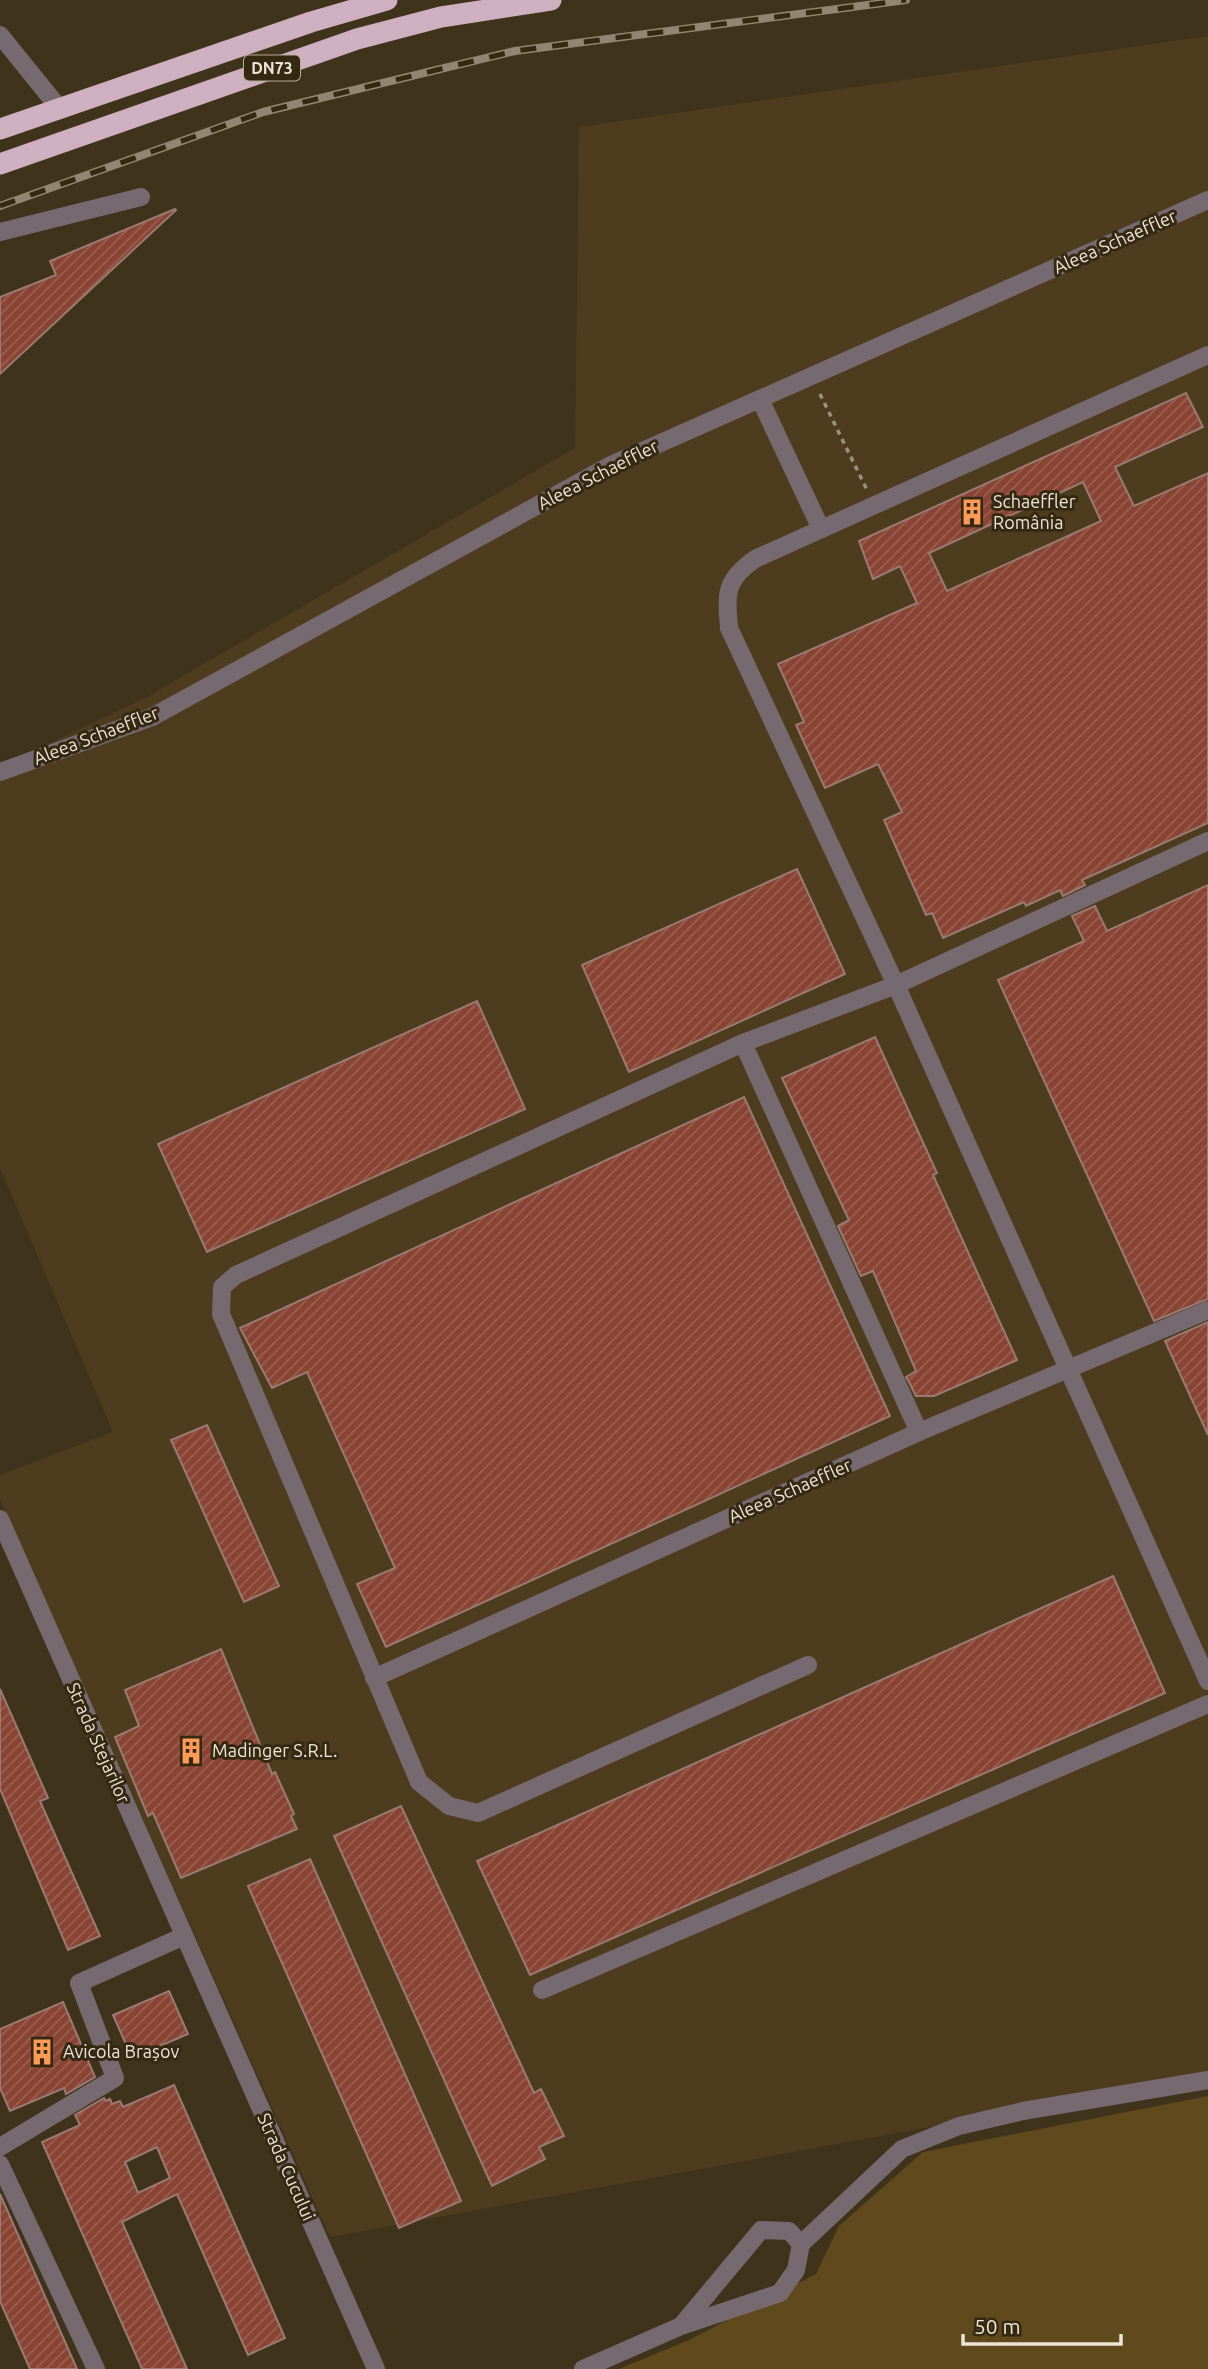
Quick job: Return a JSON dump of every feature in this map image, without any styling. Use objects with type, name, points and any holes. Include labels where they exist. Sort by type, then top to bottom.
[{"type":"highway","name":"DN73","points":[[0,129],[311,22],[387,0]]},
{"type":"highway","name":"DN73","points":[[0,163],[357,39],[441,17],[551,0]]},
{"type":"street","points":[[0,35],[60,108]]},
{"type":"street","points":[[0,232],[142,197]]},
{"type":"street","name":"Aleea Schaeffler","points":[[0,772],[152,717],[611,465],[1208,200]]},
{"type":"street","points":[[1208,355],[755,559],[736,572],[726,595],[729,628],[896,985],[1208,1681]]},
{"type":"street","points":[[760,399],[821,529]]},
{"type":"street","points":[[808,1665],[478,1813],[449,1806],[419,1782],[221,1314],[219,1301],[222,1287],[236,1275],[743,1043],[896,985],[1208,841]]},
{"type":"street","points":[[743,1043],[919,1432]]},
{"type":"street","name":"Aleea Schaeffler","points":[[374,1678],[919,1432],[1208,1310]]},
{"type":"street","name":"Strada Stejarilor","points":[[0,1519],[197,1966]]},
{"type":"street","points":[[542,1990],[1208,1703]]},
{"type":"street","points":[[0,2147],[115,2078],[79,1983],[184,1936]]},
{"type":"street","name":"Strada Cucului","points":[[197,1966],[376,2369]]},
{"type":"street","points":[[583,2369],[681,2326],[780,2293],[796,2270],[800,2244],[902,2149],[947,2131],[1023,2111],[1208,2080]]},
{"type":"street","points":[[0,2164],[96,2369]]},
{"type":"street","points":[[681,2326],[761,2230],[789,2231],[800,2244]]},
{"type":"path","points":[[811,376],[863,486],[881,502]]},
{"type":"shaded area","points":[[1208,36],[1208,2076],[330,2237],[0,1499],[0,1475],[113,1432],[0,1168],[0,767],[145,698],[575,448],[579,127]]},
{"type":"shaded area","points":[[1208,2096],[1208,2369],[619,2369],[689,2340],[816,2274],[839,2226],[923,2152]]},
{"type":"building","points":[[175,209],[0,374],[0,297],[56,275],[50,261]]},
{"type":"building","points":[[1186,393],[1203,427],[1115,467],[1134,506],[1208,473],[1208,823],[1082,880],[1085,885],[1063,896],[1060,890],[1026,906],[1024,902],[943,938],[932,913],[926,915],[884,820],[902,812],[878,764],[825,788],[796,725],[804,722],[778,664],[917,603],[900,566],[873,579],[859,541]],"holes":[[[1083,482],[1101,521],[947,591],[929,553]]]},
{"type":"building","points":[[797,869],[845,974],[629,1072],[582,965]]},
{"type":"building","points":[[1208,885],[1208,1299],[1154,1321],[998,980],[1084,941],[1072,916],[1095,906],[1107,931]]},
{"type":"building","points":[[477,1001],[525,1109],[207,1252],[158,1144]]},
{"type":"building","points":[[875,1037],[937,1173],[933,1175],[1017,1360],[934,1396],[916,1396],[906,1377],[916,1371],[873,1271],[861,1276],[838,1226],[849,1220],[782,1078]]},
{"type":"building","points":[[744,1097],[890,1416],[386,1647],[357,1584],[395,1568],[307,1372],[272,1388],[240,1328]]},
{"type":"building","points":[[1208,1322],[1208,1435],[1165,1341]]},
{"type":"building","points":[[207,1425],[279,1586],[244,1602],[171,1440]]},
{"type":"building","points":[[1113,1576],[1165,1693],[530,1975],[477,1861]]},
{"type":"building","points":[[221,1649],[272,1774],[275,1772],[294,1814],[291,1816],[297,1829],[181,1878],[153,1813],[148,1816],[115,1737],[139,1726],[125,1690]]},
{"type":"building","points":[[0,1689],[48,1798],[40,1801],[100,1936],[68,1950],[0,1789]]},
{"type":"building","points":[[401,1806],[534,2093],[541,2089],[564,2136],[539,2147],[545,2159],[492,2186],[334,1836]]},
{"type":"building","points":[[310,1859],[461,2201],[399,2228],[248,1886]]},
{"type":"building","points":[[169,1991],[188,2034],[132,2058],[113,2015]]},
{"type":"building","name":"Avicola Brașov","points":[[63,2002],[95,2077],[66,2094],[64,2088],[10,2111],[0,2088],[0,2029]]},
{"type":"building","points":[[174,2085],[285,2338],[248,2355],[177,2194],[122,2222],[187,2369],[142,2369],[42,2142],[80,2125],[75,2115],[104,2098],[106,2101],[110,2099],[112,2104],[120,2101],[123,2107]],"holes":[[[157,2147],[170,2178],[138,2193],[125,2162]]]},
{"type":"building","points":[[0,2194],[77,2369],[30,2369],[0,2301]]},
{"type":"railway","points":[[0,206],[263,112],[515,51],[906,0]]},
{"type":"place","name":"Schaeffler România","points":[[972,512]]},
{"type":"place","name":"Madinger S.R.L.","points":[[191,1751]]},
{"type":"place","name":"Avicola Brașov","points":[[42,2052]]}]
